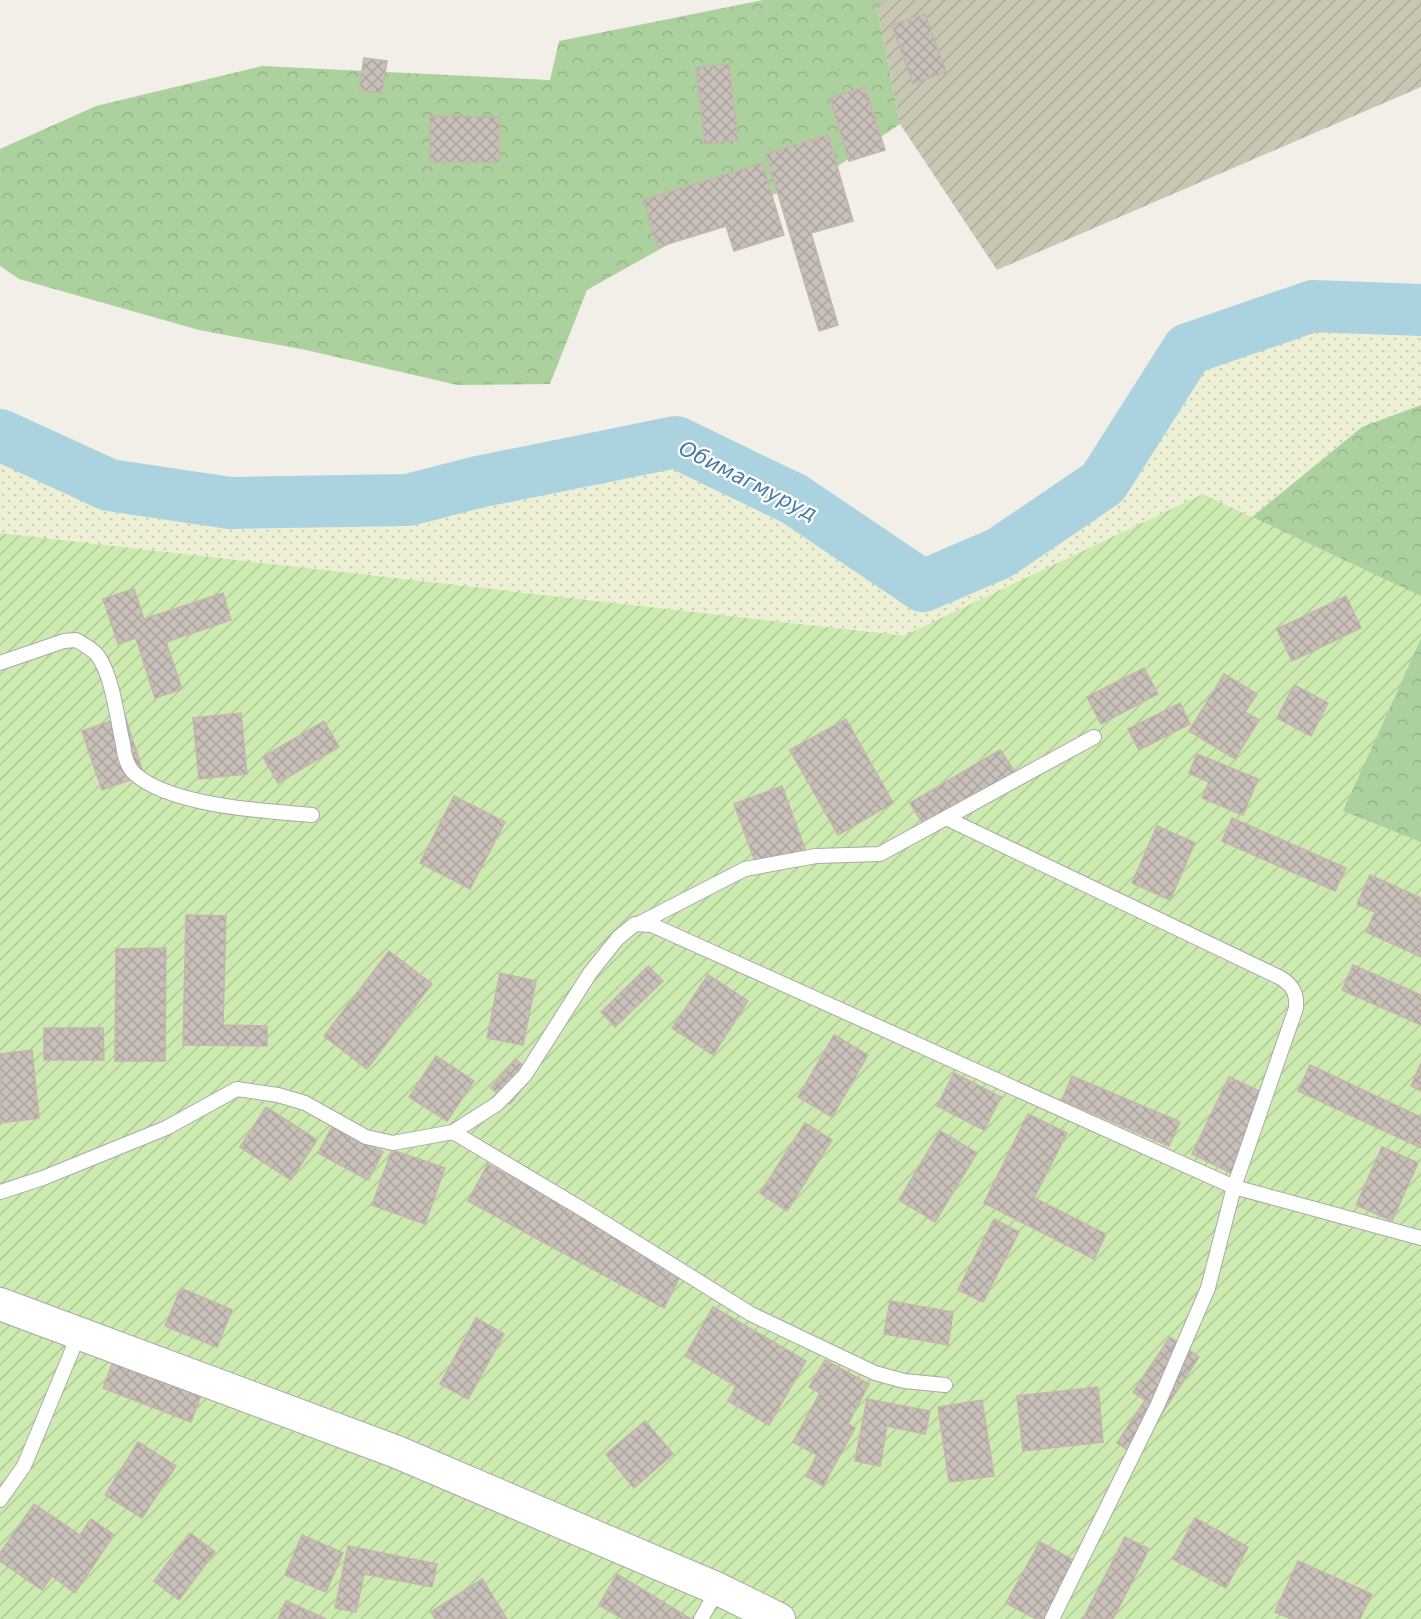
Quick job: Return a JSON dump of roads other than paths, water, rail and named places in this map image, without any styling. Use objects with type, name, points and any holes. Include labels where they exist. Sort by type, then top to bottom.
[{"type":"street","points":[[0,1304],[397,1452],[718,1589],[780,1619]]},
{"type":"lane","points":[[0,663],[64,641],[75,640],[98,656],[111,688],[124,750],[134,773],[162,790],[180,796],[261,811],[312,815]]},
{"type":"lane","points":[[0,1192],[43,1178],[166,1128],[237,1089],[278,1095],[305,1103],[366,1137],[393,1143],[453,1132],[497,1104],[525,1075],[590,973],[630,926],[745,869],[816,856],[880,854],[1094,737]]},
{"type":"lane","points":[[946,818],[1291,984],[1296,999],[1296,1008],[1234,1187],[1208,1288],[1158,1404],[1052,1619]]},
{"type":"lane","points":[[640,923],[652,926],[791,987],[934,1054],[1234,1187],[1421,1238]]},
{"type":"lane","points":[[453,1132],[751,1314],[875,1373],[904,1381],[945,1385]]},
{"type":"lane","points":[[0,1500],[24,1466],[79,1334]]},
{"type":"lane","points":[[701,1619],[718,1589]]},
{"type":"waterway","name":"Обимагмуруд","points":[[0,435],[109,485],[230,503],[408,500],[478,482],[676,442],[794,499],[923,586],[1000,553],[1103,483],[1188,349],[1313,306],[1421,310]]}]
